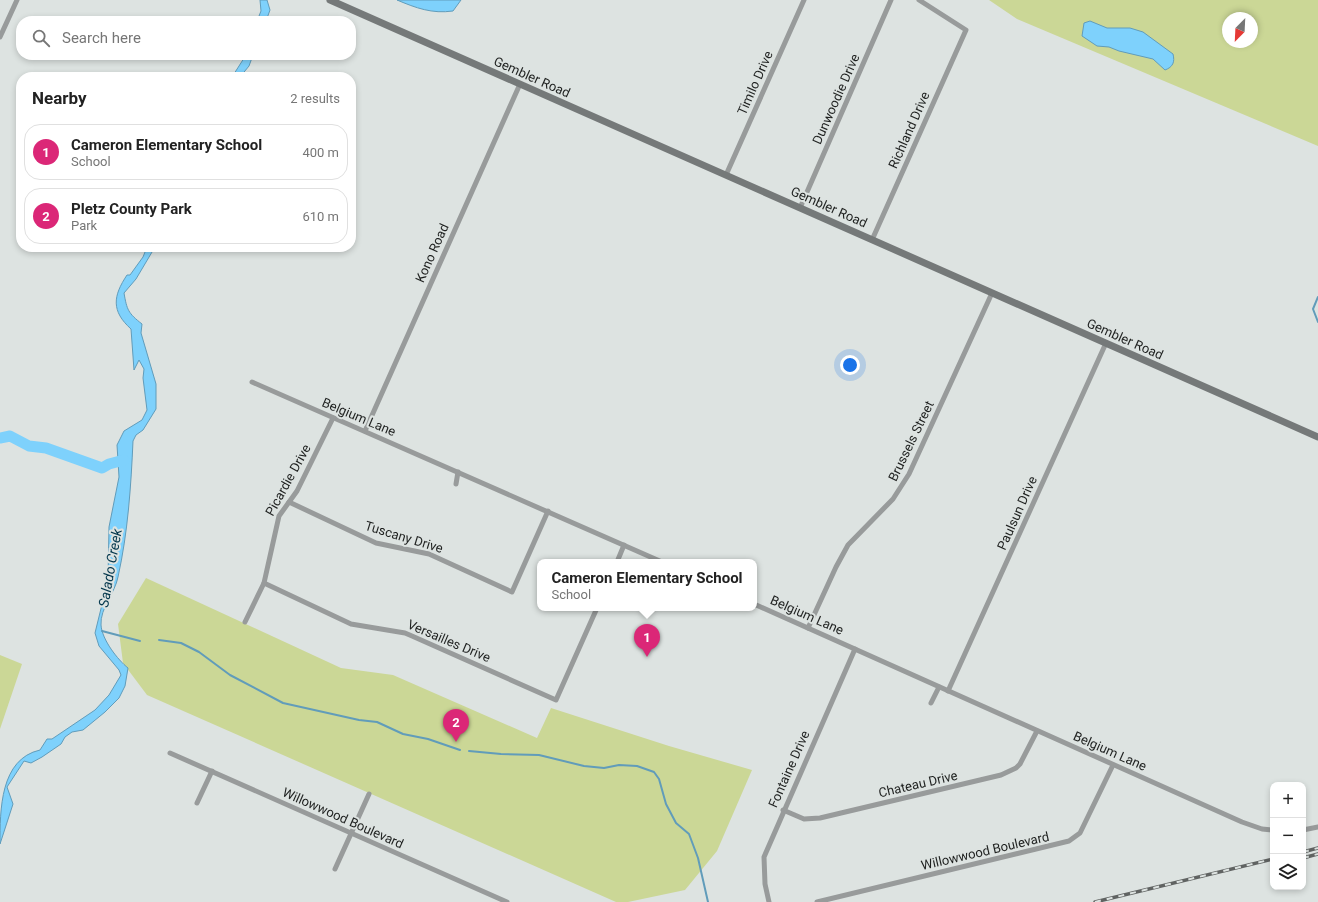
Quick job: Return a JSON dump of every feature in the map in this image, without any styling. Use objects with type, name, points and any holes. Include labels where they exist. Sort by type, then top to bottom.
[{"type":"main road","name":"Gembler Road","points":[[330,0],[1318,437]]},
{"type":"street","points":[[0,38],[17,0]]},
{"type":"street","name":"Timilo Drive","points":[[726,175],[804,0]]},
{"type":"street","name":"Dunwoodie Drive","points":[[800,208],[891,0]]},
{"type":"street","name":"Richland Drive","points":[[872,240],[966,30],[919,0]]},
{"type":"street","name":"Kono Road","points":[[365,431],[520,84]]},
{"type":"street","name":"Brussels Street","points":[[808,628],[836,567],[848,545],[893,499],[909,474],[992,293]]},
{"type":"street","name":"Paulsun Drive","points":[[948,691],[1106,344]]},
{"type":"street","name":"Belgium Lane","points":[[252,382],[655,559]]},
{"type":"street","name":"Picardie Drive","points":[[246,622],[264,583],[279,516],[308,470],[333,418]]},
{"type":"street","points":[[456,484],[458,472]]},
{"type":"street","name":"Tuscany Drive","points":[[289,502],[376,543],[428,554],[512,592],[548,511]]},
{"type":"street","points":[[618,559],[624,545]]},
{"type":"street","name":"Versailles Drive","points":[[264,583],[351,624],[405,633],[556,700],[596,611]]},
{"type":"street","name":"Belgium Lane","points":[[757,605],[1242,822],[1262,829],[1270,830]]},
{"type":"street","name":"Fontaine Drive","points":[[769,902],[765,884],[764,857],[783,810],[855,649]]},
{"type":"street","points":[[931,703],[939,687]]},
{"type":"street","name":"Chateau Drive","points":[[783,810],[804,819],[820,818],[1001,775],[1016,768],[1020,764],[1037,731]]},
{"type":"street","name":"Willowwood Boulevard","points":[[170,753],[507,902]]},
{"type":"street","name":"Willowwood Boulevard","points":[[818,902],[1069,841],[1080,833],[1113,765]]},
{"type":"street","points":[[197,803],[212,771]]},
{"type":"street","points":[[335,870],[368,794]]},
{"type":"street","points":[[1306,829],[1318,826]]},
{"type":"green space","points":[[989,0],[1318,0],[1318,146],[1017,19]]},
{"type":"green space","points":[[146,578],[341,668],[393,675],[537,738],[551,708],[669,746],[752,770],[717,851],[685,890],[628,902],[616,902],[147,695],[123,663],[118,624]]},
{"type":"green space","points":[[0,655],[22,664],[0,729]]},
{"type":"water","points":[[260,0],[267,0],[270,10],[268,16],[259,16],[261,11]]},
{"type":"water","points":[[397,0],[461,0],[453,11],[438,12],[424,10]]},
{"type":"water","points":[[1090,21],[1107,28],[1130,28],[1143,32],[1173,54],[1173,64],[1165,70],[1153,59],[1119,51],[1109,47],[1097,46],[1082,36],[1084,23]]},
{"type":"water","points":[[243,60],[251,60],[244,72],[235,72]]},
{"type":"water","name":"Salado Creek","points":[[145,252],[152,252],[136,279],[124,293],[129,311],[142,324],[141,333],[156,384],[156,409],[143,430],[136,435],[133,441],[128,509],[118,577],[101,619],[102,631],[107,643],[128,668],[125,686],[119,698],[83,730],[72,732],[65,737],[61,744],[31,763],[24,761],[7,787],[13,804],[0,844],[2,802],[10,775],[17,764],[27,755],[40,750],[47,739],[52,739],[95,710],[109,695],[121,675],[119,670],[99,646],[95,633],[108,580],[109,527],[119,477],[117,445],[124,431],[142,420],[147,410],[143,378],[144,369],[139,360],[134,370],[131,329],[120,316],[116,303],[122,283],[143,257]]},
{"type":"waterway","points":[[1318,297],[1313,309],[1318,322]]},
{"type":"waterway","points":[[0,438],[10,436],[29,446],[46,448],[102,468],[109,464],[124,460]]},
{"type":"waterway","points":[[102,631],[140,641]]},
{"type":"waterway","points":[[159,640],[181,643],[199,652],[230,675],[283,703],[359,720],[377,722],[403,734],[428,739],[460,750]]},
{"type":"waterway","points":[[469,751],[539,755],[584,766],[604,768],[619,765],[637,766],[654,772],[659,779],[666,804],[676,823],[689,834],[698,858],[708,902]]},
{"type":"railway","points":[[1306,851],[1318,848]]},
{"type":"railway","points":[[1306,857],[1318,854]]},
{"type":"railway","points":[[1095,902],[1270,860]]},
{"type":"place","name":"Cameron Elementary School","points":[[647,657]]},
{"type":"place","name":"Pletz County Park","points":[[456,742]]}]
